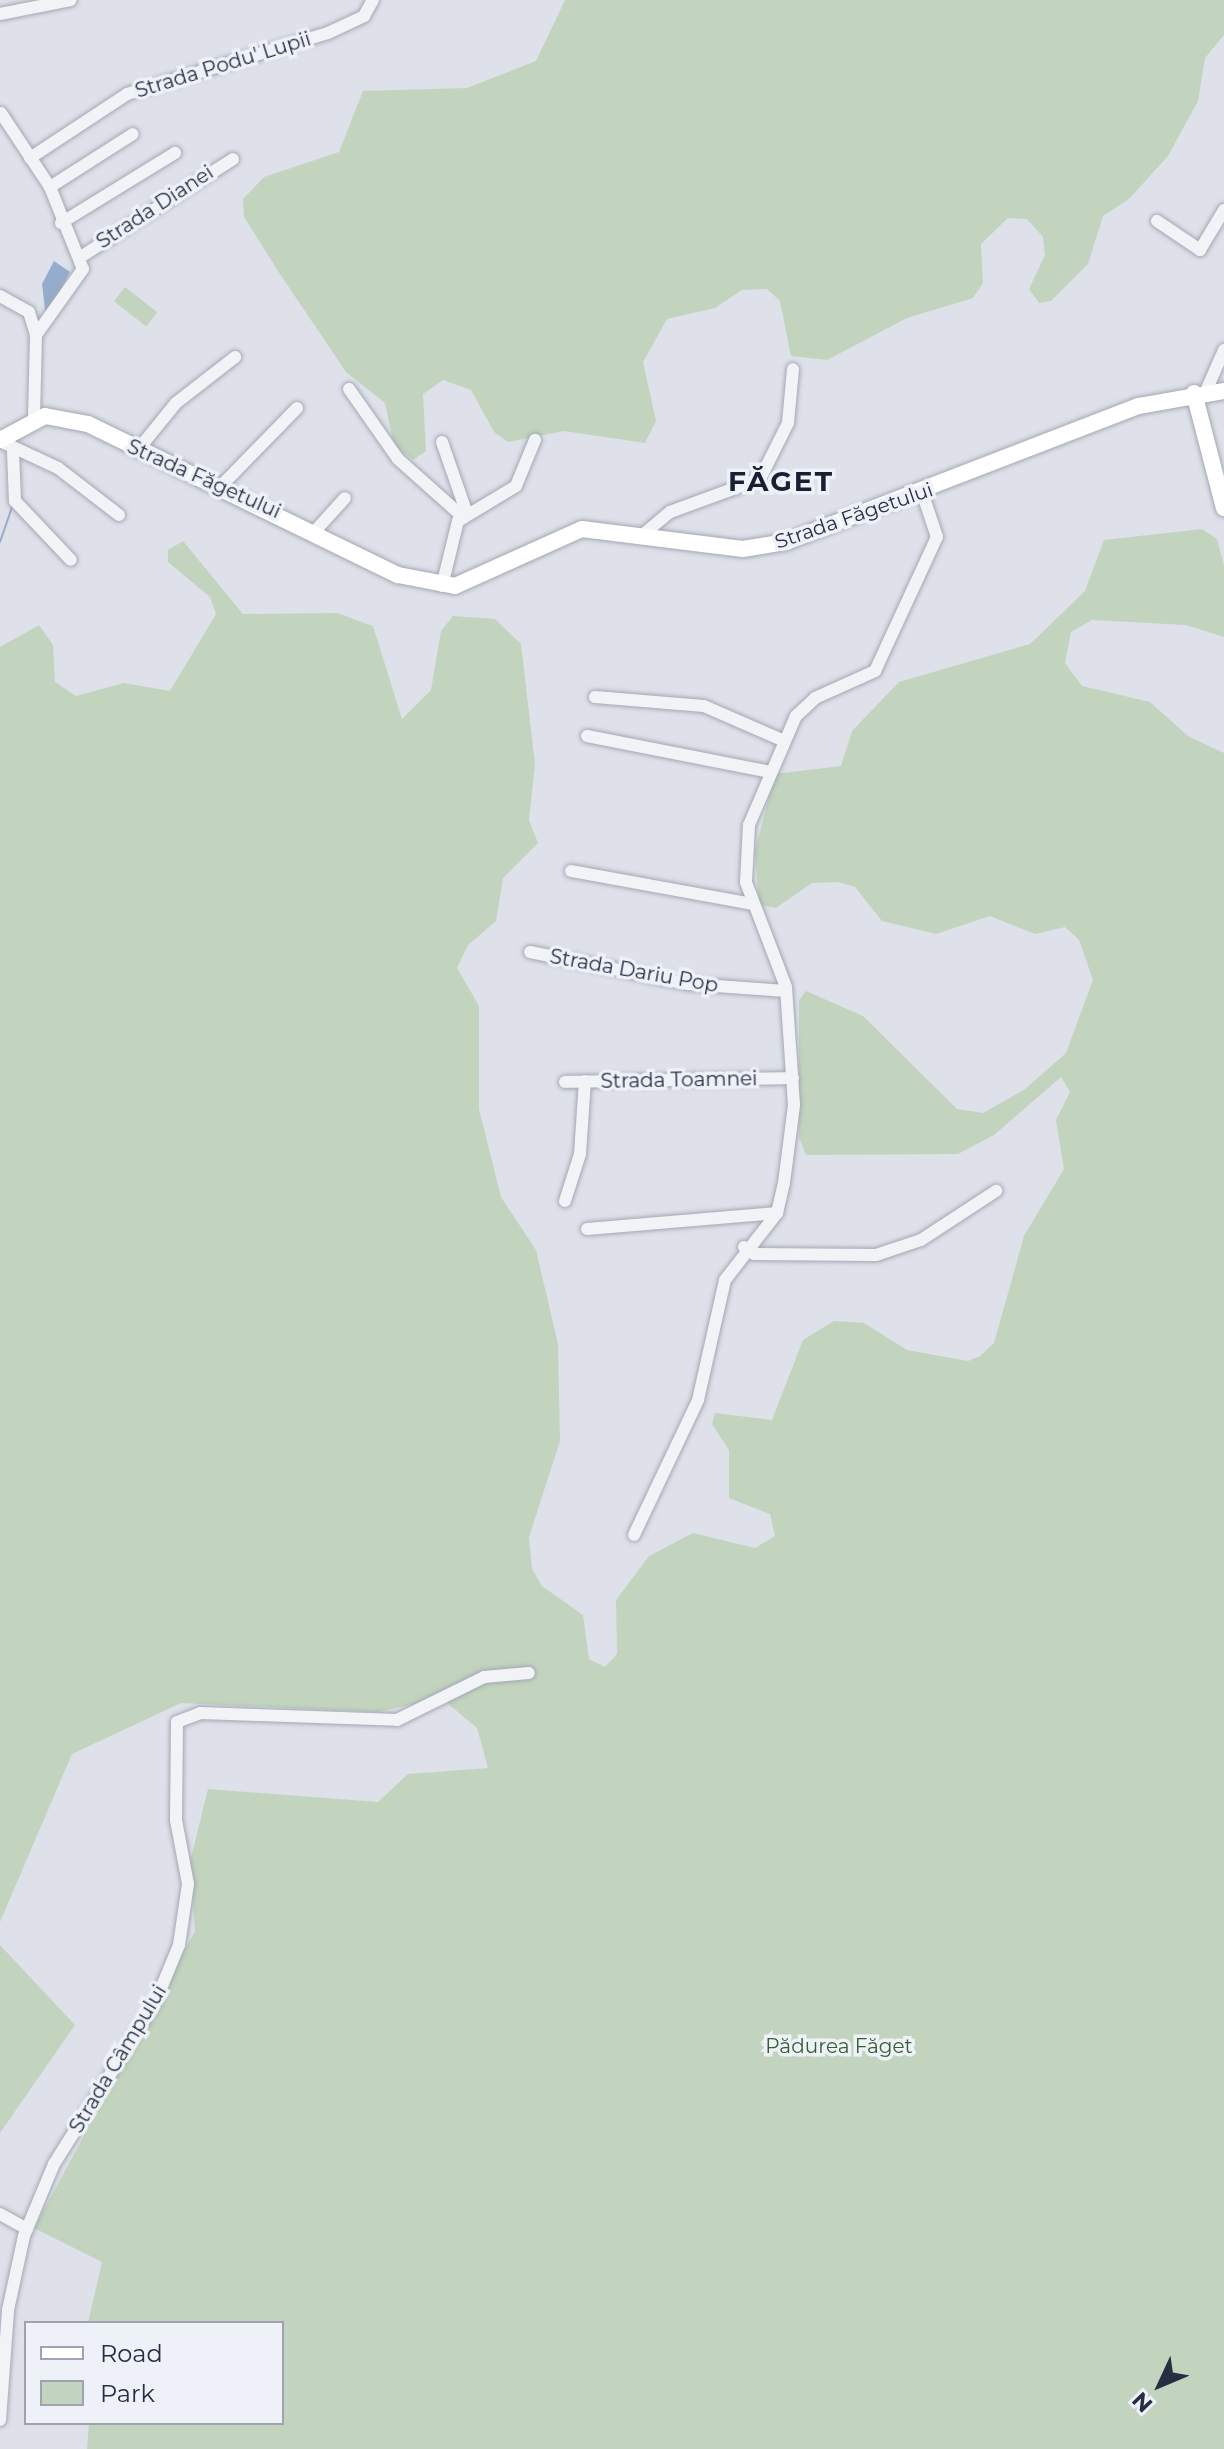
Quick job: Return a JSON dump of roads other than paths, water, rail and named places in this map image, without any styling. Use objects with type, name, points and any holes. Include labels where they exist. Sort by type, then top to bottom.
[{"type":"main road","name":"Strada Făgetului","points":[[34,418],[88,424],[137,451],[316,530],[398,575],[442,586],[466,584],[564,534],[601,527],[719,546],[767,546],[923,495],[1117,414],[1200,392],[1224,391]]},
{"type":"main road","points":[[1200,392],[1224,508]]},
{"type":"main road","points":[[4,444],[34,418]]},
{"type":"street","points":[[0,14],[71,0]]},
{"type":"street","name":"Strada Podu' Lupii","points":[[30,158],[127,94],[328,33],[364,16],[373,0]]},
{"type":"street","name":"Strada Dianei","points":[[1,113],[50,187],[61,223],[79,258],[81,280],[36,335]]},
{"type":"street","points":[[50,187],[133,134]]},
{"type":"street","name":"Strada Dianei","points":[[61,223],[175,153]]},
{"type":"street","name":"Strada Dianei","points":[[79,258],[233,159]]},
{"type":"street","points":[[1157,221],[1200,250],[1224,210]]},
{"type":"street","points":[[0,296],[29,312],[36,335],[34,418]]},
{"type":"street","points":[[1200,392],[1224,350]]},
{"type":"street","points":[[137,451],[176,403],[235,357]]},
{"type":"street","points":[[646,532],[670,512],[760,479],[788,423],[793,369]]},
{"type":"street","points":[[349,389],[398,459],[464,514]]},
{"type":"street","points":[[221,486],[297,408]]},
{"type":"street","points":[[464,514],[516,486],[535,440]]},
{"type":"street","points":[[442,442],[464,514],[442,586]]},
{"type":"street","points":[[4,444],[58,468],[119,515]]},
{"type":"street","points":[[4,444],[15,501],[71,560]]},
{"type":"street","points":[[634,1535],[698,1400],[725,1280],[744,1247],[777,1213],[793,1078],[786,991],[753,904],[744,859],[770,772],[784,741],[815,698],[875,671],[937,537],[923,495]]},
{"type":"street","points":[[316,530],[345,498]]},
{"type":"street","points":[[595,697],[704,706],[784,741]]},
{"type":"street","points":[[587,736],[770,772]]},
{"type":"street","points":[[571,871],[753,904]]},
{"type":"street","name":"Strada Dariu Pop","points":[[530,952],[689,984],[786,991]]},
{"type":"street","name":"Strada Toamnei","points":[[565,1082],[793,1078]]},
{"type":"street","points":[[565,1201],[580,1154],[585,1081]]},
{"type":"street","points":[[744,1247],[754,1254],[876,1255],[921,1240],[996,1191]]},
{"type":"street","points":[[587,1229],[777,1213]]},
{"type":"street","name":"Strada Câmpului","points":[[0,2420],[1,2369],[27,2229],[54,2164],[148,2015],[179,1945],[188,1884],[176,1820],[177,1722],[200,1713],[397,1720],[484,1677],[529,1673]]},
{"type":"street","points":[[0,2214],[27,2229]]},
{"type":"water","points":[[54,261],[70,272],[46,317],[42,284]]},
{"type":"waterway","points":[[0,542],[12,507]]},
{"type":"district","name":"FĂGET","points":[[781,481]]},
{"type":"park label","name":"Pădurea Făget","points":[[839,2046]]}]
